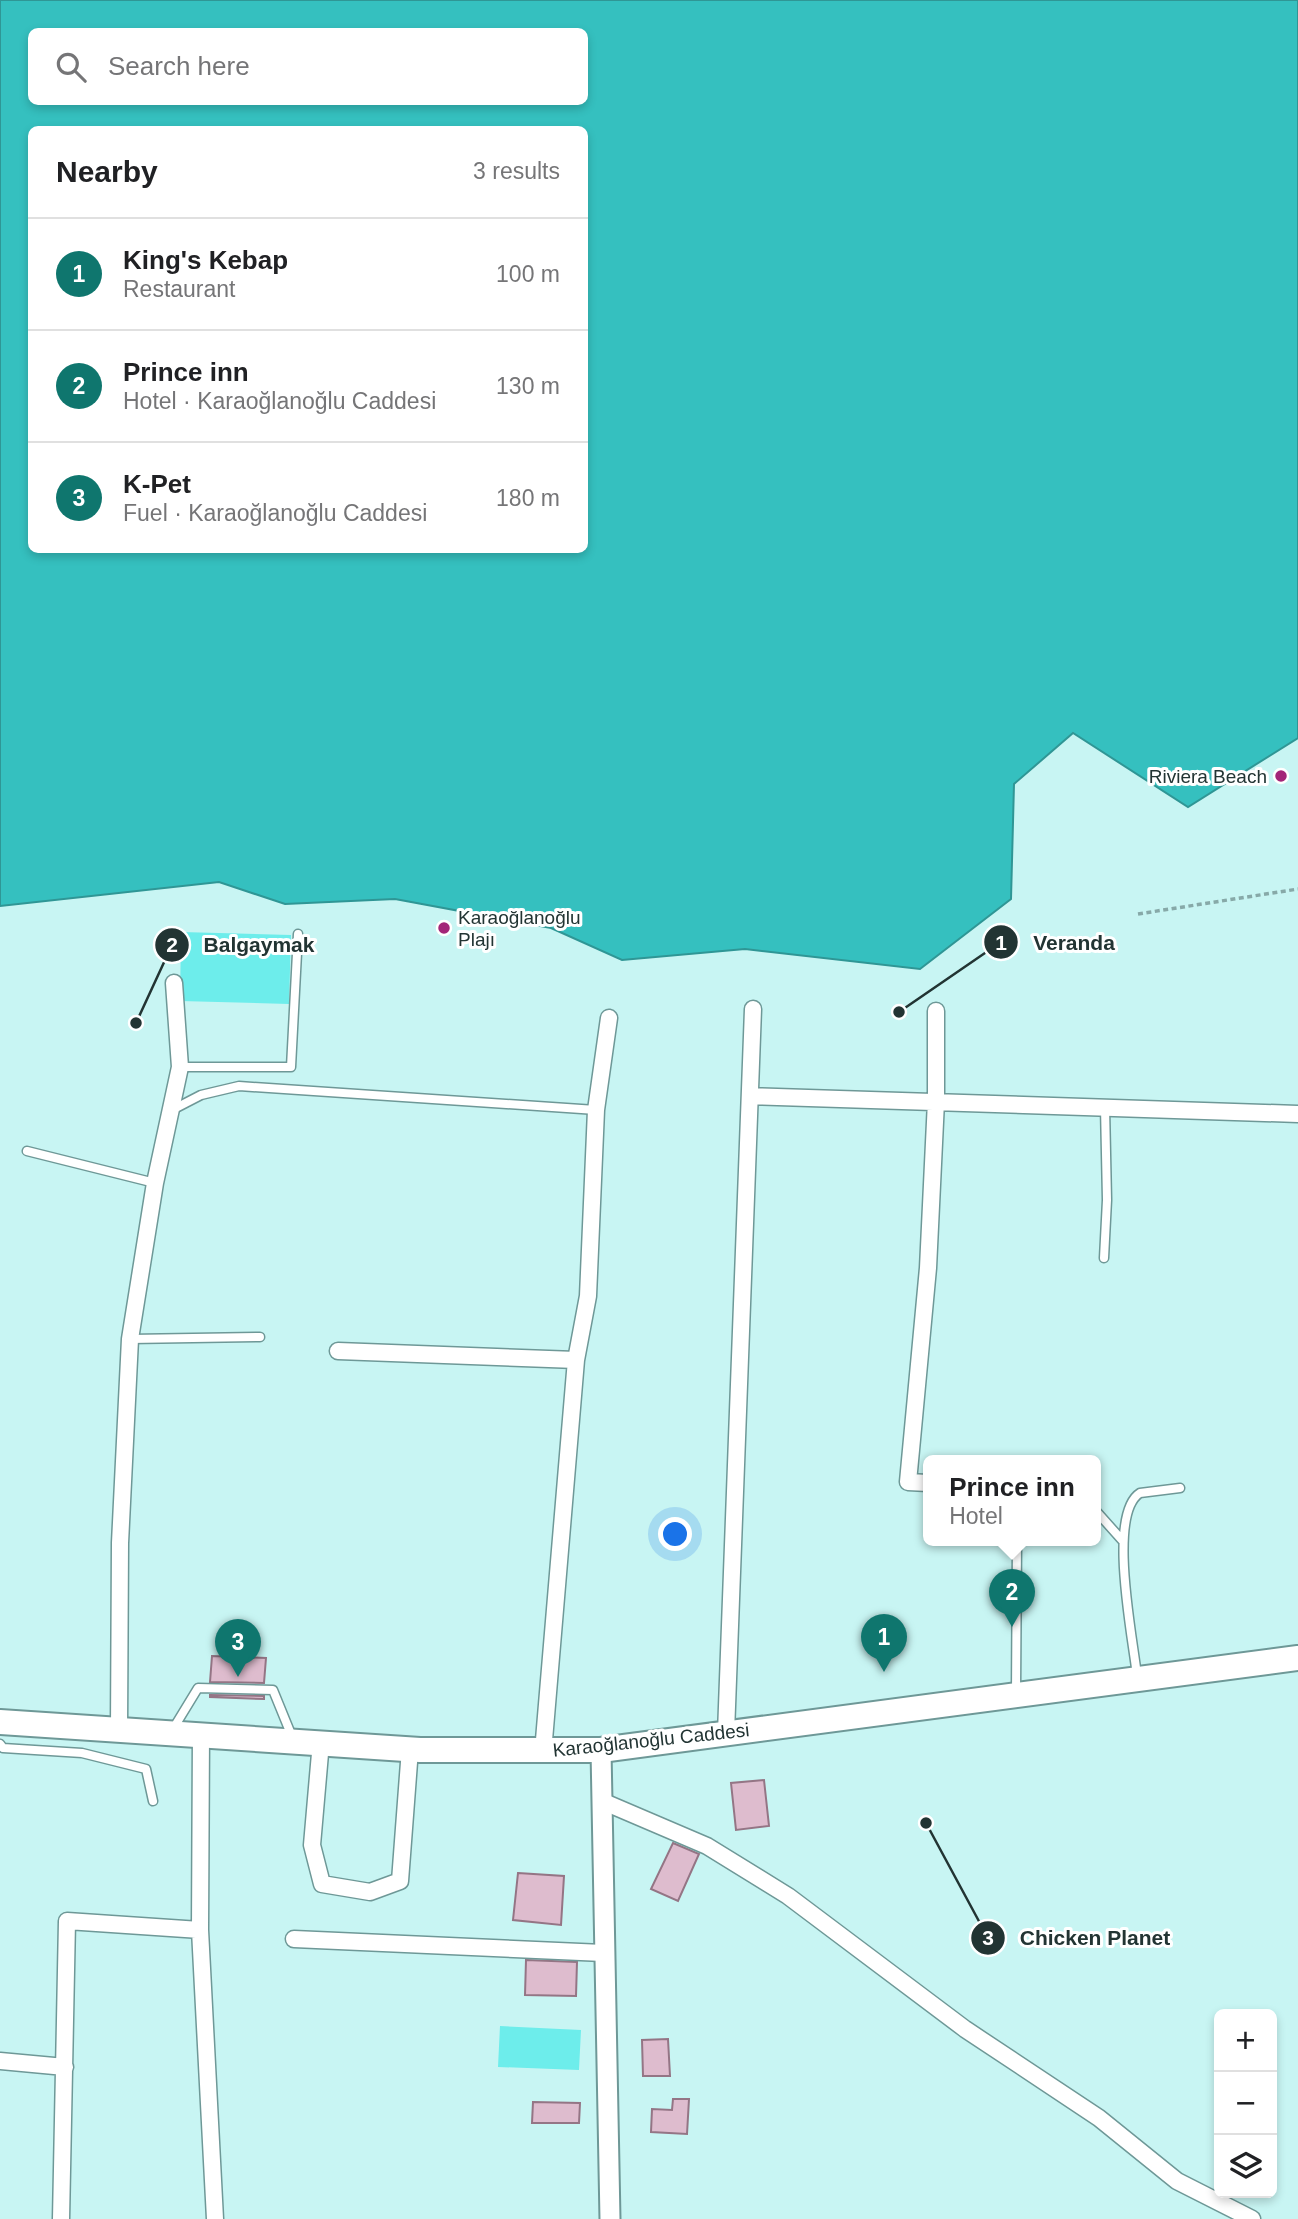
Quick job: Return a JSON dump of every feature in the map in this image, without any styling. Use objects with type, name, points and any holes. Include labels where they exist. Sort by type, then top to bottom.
[{"type":"main road","name":"Karaoğlanoğlu Caddesi","points":[[0,1722],[201,1733],[410,1749],[543,1752],[601,1749],[1298,1658]]},
{"type":"street","points":[[119,1729],[120,1543],[130,1339],[155,1183],[180,1067],[174,983]]},
{"type":"street","points":[[726,1733],[753,1009]]},
{"type":"street","points":[[923,1483],[908,1482],[928,1268],[936,1101],[936,1011]]},
{"type":"street","points":[[543,1752],[576,1360],[587,1296],[596,1110],[608,1018]]},
{"type":"street","points":[[750,1096],[1298,1114]]},
{"type":"street","points":[[338,1351],[576,1360]]},
{"type":"street","points":[[201,1733],[200,1930],[215,2219]]},
{"type":"street","points":[[321,1742],[312,1845],[322,1884],[370,1892],[400,1881],[410,1749]]},
{"type":"street","points":[[601,1749],[610,2219]]},
{"type":"street","points":[[604,1802],[706,1846],[788,1896],[965,2029],[1099,2118],[1177,2181],[1252,2219]]},
{"type":"street","points":[[61,2219],[66,1921],[200,1930]]},
{"type":"street","points":[[293,1939],[603,1953]]},
{"type":"street","points":[[0,2061],[65,2067]]},
{"type":"lane","points":[[180,1067],[291,1067],[298,934]]},
{"type":"lane","points":[[172,1110],[201,1095],[239,1086],[596,1110]]},
{"type":"lane","points":[[1104,1258],[1107,1200],[1105,1107]]},
{"type":"lane","points":[[27,1151],[155,1183]]},
{"type":"lane","points":[[130,1339],[260,1337]]},
{"type":"lane","points":[[1137,1679],[1122,1540],[1127,1509],[1135,1496],[1148,1490],[1180,1488]]},
{"type":"lane","points":[[1101,1517],[1122,1540]]},
{"type":"lane","points":[[1016,1695],[1017,1546]]},
{"type":"lane","points":[[172,1732],[198,1688],[273,1690],[293,1740]]},
{"type":"lane","points":[[81,1727],[82,1753]]},
{"type":"lane","points":[[0,1744],[3,1748],[82,1753],[146,1769],[153,1801]]},
{"type":"path","points":[[1138,914],[1298,889]]},
{"type":"shaded area","points":[[0,0],[1298,0],[1298,738],[1188,807],[1073,733],[1014,784],[1011,899],[920,969],[745,949],[622,960],[551,928],[395,899],[285,904],[219,882],[0,906]]},
{"type":"shaded area","points":[[181,932],[291,935],[289,1004],[180,1001]]},
{"type":"shaded area","points":[[500,2026],[581,2030],[579,2070],[498,2067]]},
{"type":"building","points":[[212,1656],[266,1658],[264,1683],[210,1682]]},
{"type":"building","points":[[264,1696],[264,1699],[210,1697]]},
{"type":"building","points":[[764,1780],[769,1826],[736,1830],[731,1783]]},
{"type":"building","points":[[673,1843],[699,1854],[678,1901],[651,1889]]},
{"type":"building","points":[[518,1873],[564,1876],[561,1925],[513,1920]]},
{"type":"building","points":[[526,1960],[577,1962],[576,1996],[525,1995]]},
{"type":"building","points":[[668,2039],[670,2076],[643,2076],[642,2040]]},
{"type":"building","points":[[673,2099],[689,2099],[687,2134],[651,2132],[652,2109],[672,2110]]},
{"type":"building","points":[[533,2102],[580,2103],[579,2123],[532,2123]]},
{"type":"place","name":"Riviera Beach","points":[[1281,776]]},
{"type":"place","name":"Karaoğlanoğlu Plajı","points":[[444,928]]},
{"type":"place","name":"Veranda","points":[[899,1012]]},
{"type":"place","name":"Balgaymak","points":[[136,1023]]},
{"type":"place","name":"Prince inn","points":[[1012,1627]]},
{"type":"place","name":"King's Kebap","points":[[884,1672]]},
{"type":"place","name":"K-Pet","points":[[238,1677]]},
{"type":"place","name":"Chicken Planet","points":[[926,1823]]}]
